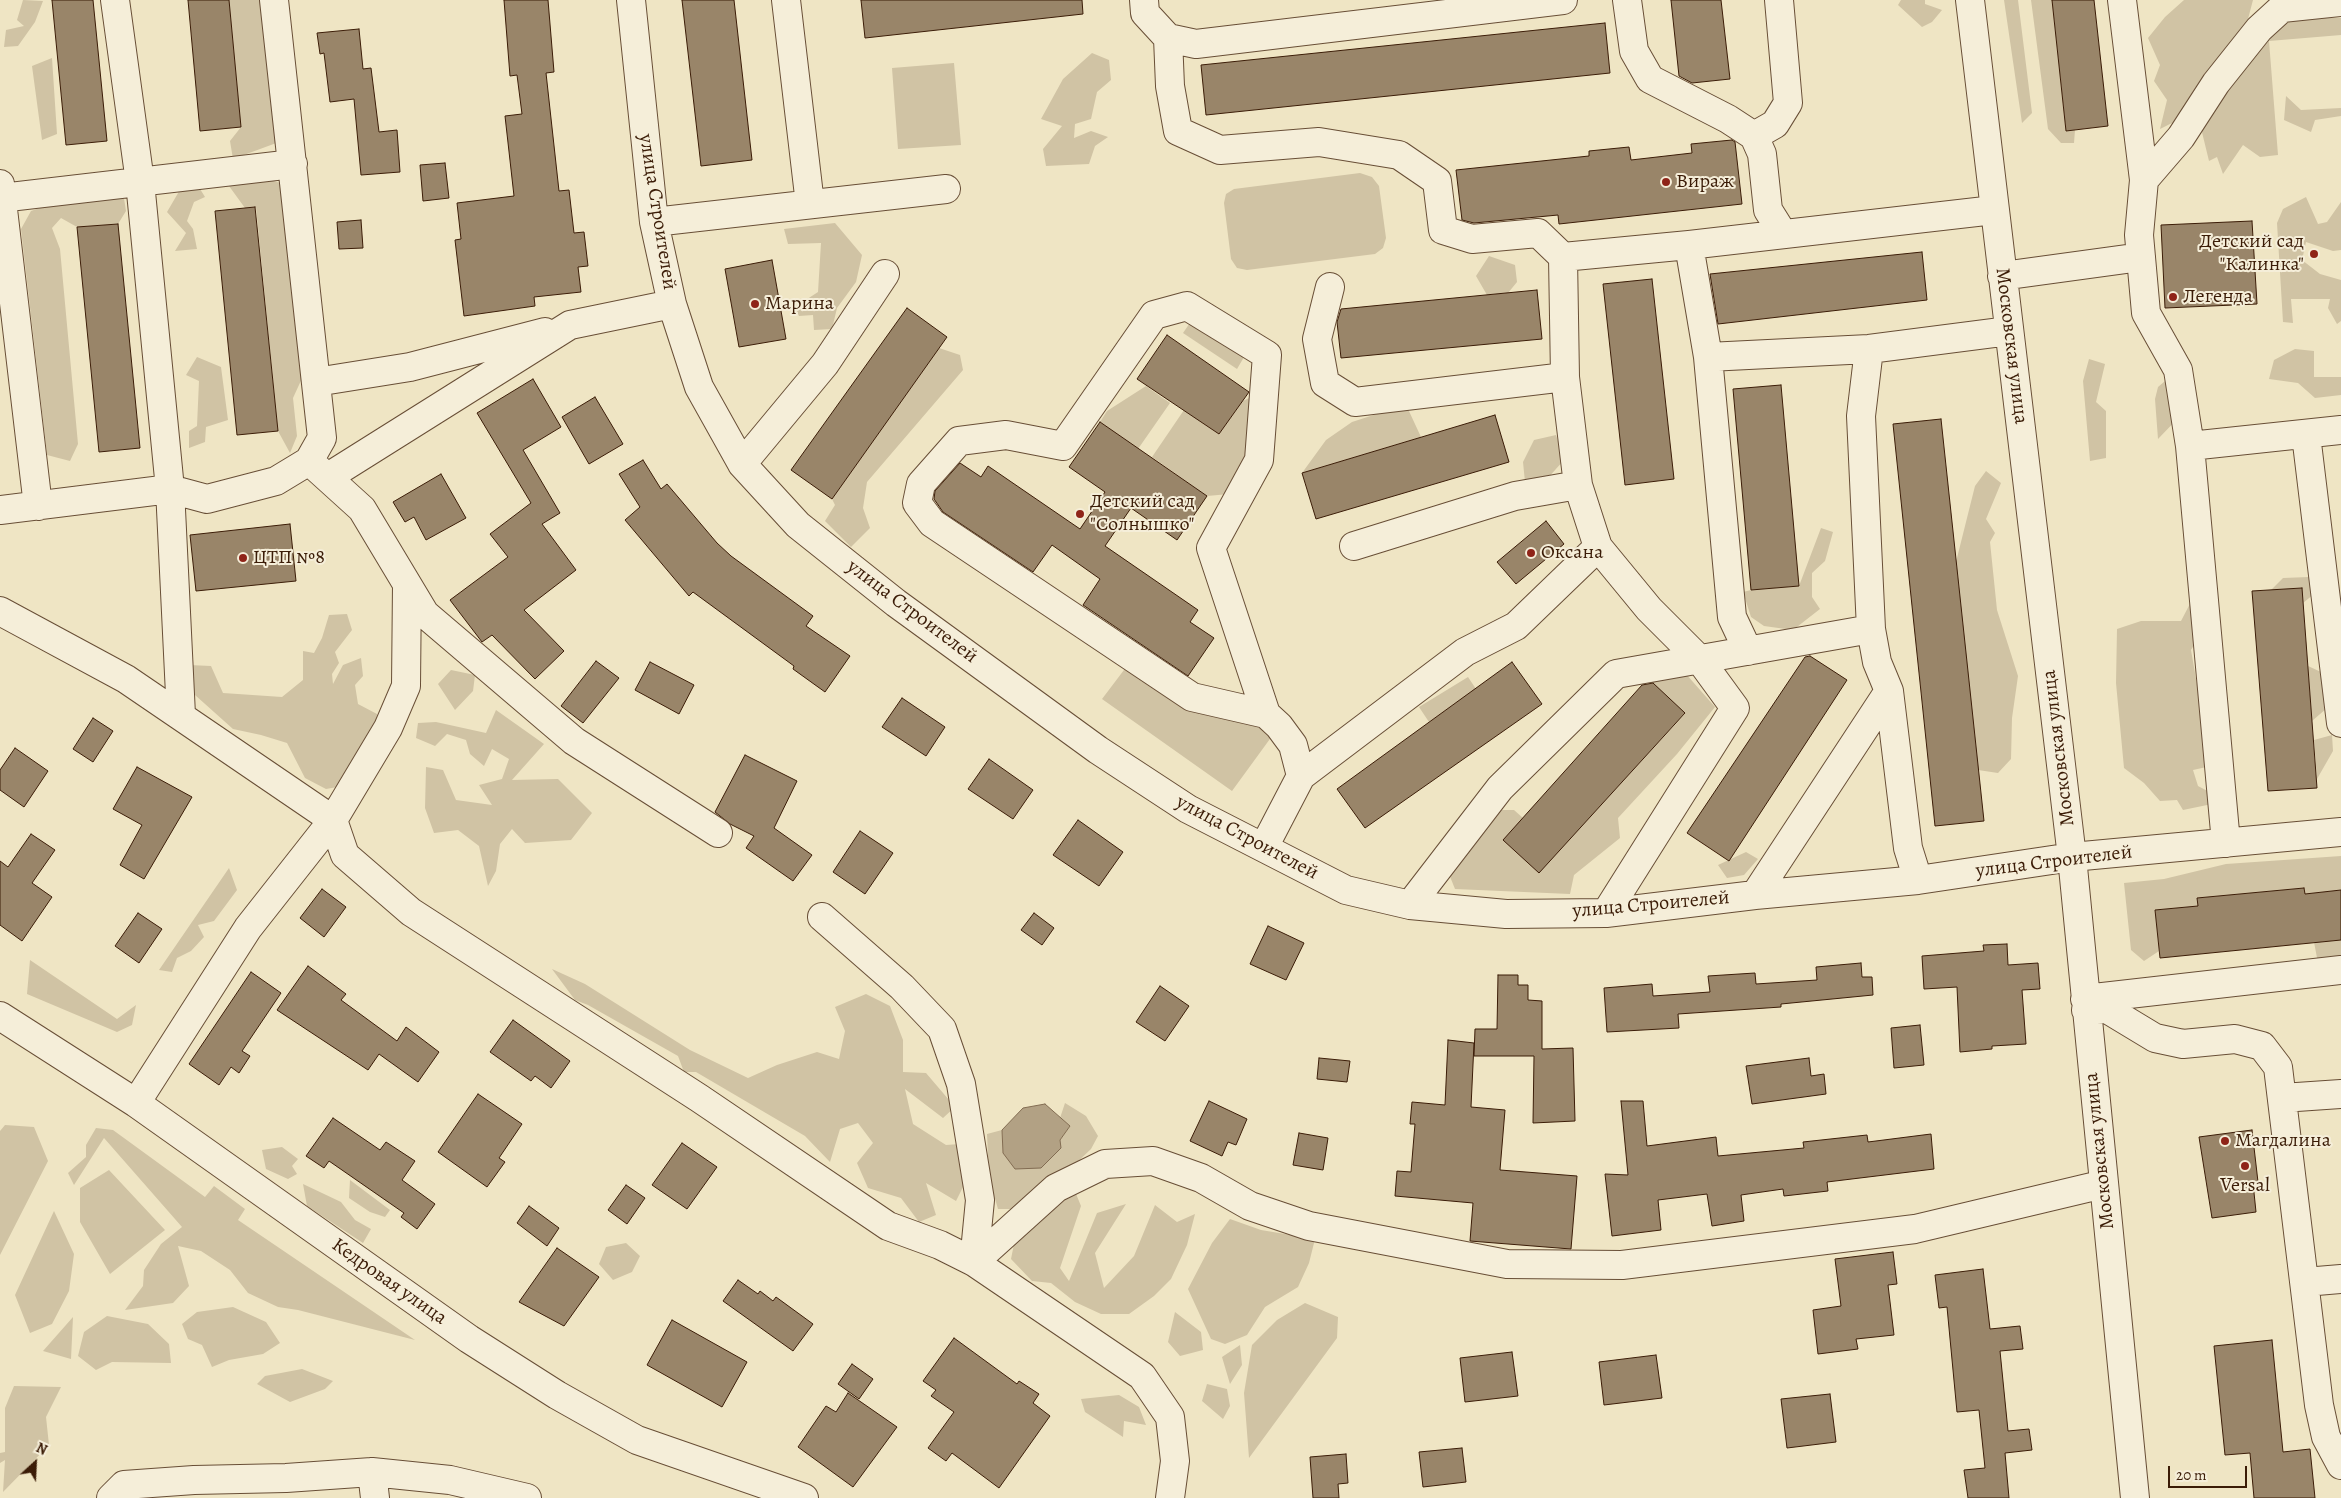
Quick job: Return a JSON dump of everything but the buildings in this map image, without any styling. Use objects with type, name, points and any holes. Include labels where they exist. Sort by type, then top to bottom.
[{"type":"street","points":[[115,0],[140,182],[170,489],[181,715]]},
{"type":"street","points":[[274,0],[322,438],[318,469]]},
{"type":"street","name":"улица Строителей","points":[[631,0],[654,222],[672,304],[699,387],[742,464],[798,525],[896,603],[1098,750],[1188,809],[1346,890],[1410,905],[1506,914],[1606,913],[1755,895],[1918,880],[2072,857],[2341,832]]},
{"type":"street","points":[[786,0],[810,204]]},
{"type":"street","points":[[1144,0],[1145,12],[1168,38],[1196,44],[1406,9],[1563,0]]},
{"type":"street","points":[[1627,0],[1634,50],[1650,79],[1728,118],[1754,136],[1762,154],[1768,210],[1783,234]]},
{"type":"street","points":[[1754,136],[1775,124],[1788,103],[1779,0]]},
{"type":"street","name":"Московская улица","points":[[1970,0],[2072,857],[2085,1005],[2135,1498]]},
{"type":"street","points":[[2122,0],[2144,180],[2139,235],[2146,312],[2178,370],[2190,446],[2226,843]]},
{"type":"street","points":[[2144,180],[2182,137],[2222,75],[2259,29],[2282,8],[2341,2]]},
{"type":"street","points":[[1168,38],[1170,86],[1178,131],[1220,150],[1319,142],[1399,155],[1437,181],[1443,230],[1472,240],[1538,233],[1563,257],[1565,377],[1578,486],[1598,547],[1649,609],[1700,660],[1735,708],[1606,913]]},
{"type":"street","points":[[38,506],[0,193],[140,182],[293,164]]},
{"type":"street","points":[[654,222],[946,189]]},
{"type":"street","points":[[1563,257],[1689,245],[1994,210]]},
{"type":"street","points":[[1689,245],[1708,357],[1732,617],[1748,651]]},
{"type":"street","points":[[2002,276],[2141,257]]},
{"type":"street","points":[[742,464],[825,364],[885,274]]},
{"type":"street","points":[[1330,287],[1317,339],[1325,383],[1355,402],[1565,377]]},
{"type":"street","points":[[316,382],[410,368],[570,325],[672,304]]},
{"type":"street","points":[[1266,714],[1192,697],[932,523],[918,503],[920,484],[959,441],[1006,434],[1064,446],[1154,315],[1187,306],[1267,355],[1259,460],[1211,548],[1266,714],[1294,744],[1301,776]]},
{"type":"street","points":[[0,510],[170,489],[207,499],[318,469],[570,325]]},
{"type":"street","points":[[1708,357],[1869,349],[2009,331]]},
{"type":"street","points":[[1869,349],[1861,416],[1871,630],[1876,662],[1889,691],[1908,848],[1918,880]]},
{"type":"street","points":[[2190,446],[2341,430]]},
{"type":"street","points":[[2306,435],[2341,716]]},
{"type":"street","points":[[318,469],[362,509],[425,614],[574,741],[718,833]]},
{"type":"street","points":[[1354,546],[1515,496],[1578,486]]},
{"type":"street","points":[[1264,848],[1301,776],[1465,652],[1516,626],[1598,547]]},
{"type":"street","points":[[136,1103],[248,928],[333,820],[388,728],[406,686],[407,584]]},
{"type":"street","points":[[0,611],[126,679],[333,820],[344,855],[411,912],[616,1044],[888,1226],[940,1245],[974,1262],[1142,1376],[1170,1417],[1175,1461],[1170,1498]]},
{"type":"street","points":[[1410,905],[1500,788],[1616,674],[1871,630]]},
{"type":"street","points":[[1755,895],[1889,691]]},
{"type":"street","points":[[822,918],[902,987],[942,1029],[961,1084],[980,1200],[974,1262]]},
{"type":"street","points":[[2085,1005],[2341,970]]},
{"type":"street","points":[[2085,1005],[2107,1009],[2155,1038],[2183,1044],[2236,1039],[2262,1046],[2278,1067],[2319,1405],[2334,1436],[2341,1465]]},
{"type":"street","name":"Кедровая улица","points":[[0,1016],[136,1103],[469,1339],[557,1395],[637,1440],[804,1498]]},
{"type":"street","points":[[2282,1098],[2341,1094]]},
{"type":"street","points":[[974,1262],[1056,1188],[1105,1164],[1153,1161],[1201,1178],[1250,1206],[1309,1226],[1507,1264],[1622,1265],[1915,1230],[2104,1184]]},
{"type":"street","points":[[2304,1282],[2341,1279]]},
{"type":"street","points":[[372,1472],[375,1498]]},
{"type":"street","points":[[112,1498],[124,1485],[195,1489],[287,1488],[372,1472],[451,1489],[527,1498]]},
{"type":"shaded area","points":[[23,0],[43,1],[35,22],[18,46],[4,47],[6,30],[24,26],[17,20]]},
{"type":"shaded area","points":[[229,0],[264,0],[279,142],[233,159],[230,141],[241,127]]},
{"type":"shaded area","points":[[1901,0],[1925,0],[1925,4],[1942,10],[1932,22],[1922,27],[1898,5]]},
{"type":"shaded area","points":[[2004,0],[2018,0],[2032,113],[2022,123]]},
{"type":"shaded area","points":[[2031,0],[2052,0],[2066,131],[2075,130],[2074,143],[2061,143],[2048,129]]},
{"type":"shaded area","points":[[2184,0],[2253,0],[2243,38],[2178,120],[2160,129],[2167,100],[2154,81],[2160,65],[2148,38],[2165,17]]},
{"type":"shaded area","points":[[2290,17],[2341,18],[2341,35],[2269,41],[2278,155],[2260,157],[2243,145],[2223,174],[2217,157],[2209,161],[2200,124],[2267,33]]},
{"type":"shaded area","points":[[1092,53],[1109,60],[1111,80],[1097,92],[1091,119],[1075,124],[1074,138],[1091,131],[1108,137],[1095,146],[1089,164],[1046,166],[1043,149],[1062,126],[1041,119],[1063,79]]},
{"type":"shaded area","points":[[52,58],[57,134],[42,140],[32,66]]},
{"type":"shaded area","points":[[954,63],[961,145],[898,149],[892,68]]},
{"type":"shaded area","points":[[2286,96],[2301,110],[2341,108],[2341,116],[2315,120],[2311,132],[2284,120]]},
{"type":"shaded area","points":[[1360,173],[1372,177],[1379,186],[1386,238],[1383,248],[1375,254],[1247,270],[1237,268],[1231,259],[1224,203],[1226,194],[1234,189]]},
{"type":"shaded area","points":[[263,178],[284,184],[304,374],[293,398],[297,436],[290,453],[278,431],[256,207],[245,208],[229,186]]},
{"type":"shaded area","points":[[197,184],[205,197],[194,202],[187,221],[193,229],[197,249],[175,251],[186,233],[167,212],[181,188]]},
{"type":"shaded area","points":[[123,192],[126,211],[118,224],[77,227],[61,218],[52,228],[60,249],[78,444],[70,461],[47,455],[21,229],[31,211],[74,196]]},
{"type":"shaded area","points":[[2306,197],[2318,224],[2327,222],[2341,202],[2341,250],[2333,251],[2306,242],[2302,260],[2320,274],[2341,280],[2341,321],[2337,324],[2328,308],[2330,299],[2291,299],[2293,323],[2283,322],[2277,223],[2283,209]]},
{"type":"shaded area","points":[[835,223],[862,255],[856,282],[837,308],[832,329],[814,330],[813,315],[799,316],[795,307],[818,292],[821,243],[788,244],[784,229]]},
{"type":"shaded area","points":[[1489,256],[1515,265],[1517,282],[1508,293],[1487,295],[1476,276]]},
{"type":"shaded area","points":[[1194,317],[1247,352],[1237,369],[1183,333]]},
{"type":"shaded area","points":[[939,348],[960,355],[963,370],[867,482],[863,508],[870,528],[851,547],[825,521],[835,505],[832,499]]},
{"type":"shaded area","points":[[2295,349],[2314,351],[2314,377],[2341,377],[2341,395],[2315,398],[2298,383],[2269,379],[2274,360]]},
{"type":"shaded area","points":[[197,357],[221,367],[228,420],[206,427],[205,442],[189,448],[189,431],[197,426],[199,381],[186,375]]},
{"type":"shaded area","points":[[2089,359],[2105,364],[2096,402],[2106,411],[2106,458],[2090,461],[2083,381]]},
{"type":"shaded area","points":[[2171,376],[2182,414],[2158,439],[2155,399],[2158,387]]},
{"type":"shaded area","points":[[1146,386],[1170,403],[1138,449],[1100,422],[1107,411]]},
{"type":"shaded area","points":[[1257,394],[1246,460],[1229,494],[1207,496],[1152,457],[1184,410],[1219,434],[1243,401]]},
{"type":"shaded area","points":[[1408,409],[1421,437],[1302,473],[1326,440],[1352,422],[1386,411]]},
{"type":"shaded area","points":[[1556,435],[1564,460],[1547,479],[1525,482],[1523,462],[1534,440]]},
{"type":"shaded area","points":[[1986,471],[2001,483],[1986,519],[1995,533],[1990,542],[1997,610],[2018,676],[2012,718],[2011,759],[1998,773],[1978,770],[1956,562],[1975,486]]},
{"type":"shaded area","points":[[1821,528],[1833,532],[1825,561],[1812,573],[1812,597],[1820,609],[1793,630],[1764,626],[1751,617],[1743,592],[1799,586]]},
{"type":"shaded area","points":[[2309,577],[2314,594],[2303,603],[2301,588],[2271,590],[2283,578]]},
{"type":"shaded area","points":[[2193,598],[2204,629],[2191,650],[2211,766],[2193,770],[2198,786],[2217,796],[2212,804],[2183,810],[2177,800],[2160,801],[2144,783],[2124,768],[2116,683],[2117,629],[2141,621],[2181,621]]},
{"type":"shaded area","points":[[347,614],[352,630],[335,652],[339,663],[332,674],[333,684],[343,665],[361,658],[363,676],[355,685],[358,704],[377,714],[376,728],[343,786],[326,789],[305,778],[287,743],[233,729],[195,695],[189,665],[211,666],[223,693],[282,697],[303,680],[303,651],[314,653],[322,638],[329,615]]},
{"type":"shaded area","points":[[1127,666],[1267,725],[1275,732],[1232,791],[1102,699]]},
{"type":"shaded area","points":[[2308,666],[2321,672],[2327,708],[2312,721]]},
{"type":"shaded area","points":[[451,670],[475,675],[473,691],[455,710],[438,684]]},
{"type":"shaded area","points":[[1686,674],[1715,707],[1677,754],[1618,818],[1620,838],[1574,875],[1570,894],[1455,889],[1449,874],[1500,810],[1514,810],[1523,818],[1539,872],[1685,714],[1648,679]]},
{"type":"shaded area","points":[[1468,677],[1476,689],[1429,722],[1419,707]]},
{"type":"shaded area","points":[[496,710],[544,744],[512,780],[558,779],[592,813],[571,840],[525,843],[512,829],[500,844],[496,871],[488,886],[479,846],[458,830],[434,833],[425,808],[426,767],[443,770],[456,800],[492,805],[479,785],[502,779],[509,759],[492,749],[484,766],[470,754],[466,740],[447,734],[435,746],[416,738],[418,723],[436,722],[486,733]]},
{"type":"shaded area","points":[[2332,735],[2333,751],[2317,779],[2314,740]]},
{"type":"shaded area","points":[[1746,852],[1758,859],[1744,875],[1727,878],[1718,865]]},
{"type":"shaded area","points":[[2341,856],[2341,890],[2305,894],[2304,888],[2197,898],[2198,906],[2155,910],[2159,951],[2144,961],[2131,950],[2124,883],[2164,879],[2226,864]]},
{"type":"shaded area","points":[[229,868],[237,890],[214,921],[198,925],[204,937],[191,951],[177,958],[172,972],[159,970]]},
{"type":"shaded area","points":[[2341,940],[2341,960],[2318,963],[2314,942]]},
{"type":"shaded area","points":[[30,960],[117,1019],[136,1005],[132,1025],[117,1032],[27,994]]},
{"type":"shaded area","points":[[552,969],[585,984],[690,1050],[748,1078],[777,1065],[817,1052],[839,1059],[845,1031],[835,1007],[866,994],[890,1006],[903,1040],[903,1072],[926,1073],[955,1107],[943,1118],[905,1089],[913,1124],[946,1145],[960,1144],[966,1181],[956,1201],[926,1183],[936,1215],[919,1222],[901,1198],[868,1188],[857,1163],[873,1143],[858,1123],[840,1129],[830,1162],[805,1136],[696,1072],[684,1072],[678,1056],[588,1005],[575,1000]]},
{"type":"shaded area","points":[[1065,1103],[1086,1116],[1098,1136],[1091,1149],[1069,1170],[1017,1209],[998,1209],[989,1178],[987,1134],[1002,1130],[1003,1153],[1060,1140],[1070,1126],[1060,1118]]},
{"type":"shaded area","points":[[1045,1104],[1070,1126],[1060,1140],[1061,1148],[1041,1168],[1015,1169],[1003,1153],[1002,1130],[1023,1108]]},
{"type":"shaded area","points":[[5,1125],[34,1127],[48,1161],[0,1255],[0,1131]]},
{"type":"shaded area","points":[[96,1128],[113,1130],[205,1197],[214,1186],[245,1209],[238,1220],[415,1340],[298,1310],[278,1307],[248,1293],[230,1270],[201,1251],[178,1246],[189,1286],[173,1303],[125,1310],[143,1286],[144,1270],[161,1244],[182,1227],[104,1138],[74,1185],[68,1173],[86,1157],[86,1145]]},
{"type":"shaded area","points":[[282,1147],[298,1159],[292,1166],[297,1174],[288,1179],[266,1169],[262,1150]]},
{"type":"shaded area","points":[[109,1170],[165,1230],[110,1274],[80,1222],[80,1188]]},
{"type":"shaded area","points":[[350,1180],[390,1210],[385,1217],[370,1212],[349,1198]]},
{"type":"shaded area","points":[[303,1184],[341,1202],[355,1220],[371,1229],[363,1243],[307,1206]]},
{"type":"shaded area","points":[[1074,1189],[1081,1206],[1060,1268],[1069,1281],[1097,1213],[1126,1204],[1095,1253],[1104,1288],[1134,1256],[1155,1205],[1177,1222],[1195,1214],[1187,1245],[1171,1279],[1154,1296],[1129,1314],[1101,1314],[1075,1302],[1051,1283],[1032,1281],[1011,1259],[1016,1234]]},
{"type":"shaded area","points":[[54,1211],[74,1254],[69,1291],[52,1324],[30,1333],[15,1295]]},
{"type":"shaded area","points":[[1230,1219],[1261,1230],[1315,1239],[1309,1263],[1298,1287],[1265,1307],[1247,1335],[1225,1344],[1211,1339],[1188,1289],[1212,1243]]},
{"type":"shaded area","points":[[626,1243],[640,1256],[632,1272],[613,1280],[599,1264],[606,1247]]},
{"type":"shaded area","points":[[1305,1303],[1338,1317],[1337,1338],[1249,1458],[1244,1393],[1252,1345],[1277,1320]]},
{"type":"shaded area","points":[[233,1307],[266,1322],[280,1343],[263,1354],[229,1360],[212,1367],[202,1345],[188,1339],[182,1324],[197,1312]]},
{"type":"shaded area","points":[[1175,1312],[1201,1332],[1203,1350],[1180,1356],[1168,1342]]},
{"type":"shaded area","points":[[107,1316],[148,1324],[169,1344],[171,1363],[112,1362],[96,1370],[78,1356],[84,1332]]},
{"type":"shaded area","points":[[73,1317],[71,1359],[43,1351]]},
{"type":"shaded area","points":[[1240,1345],[1242,1365],[1230,1384],[1222,1357]]},
{"type":"shaded area","points":[[302,1369],[333,1381],[325,1389],[290,1402],[257,1384],[265,1376]]},
{"type":"shaded area","points":[[1207,1384],[1227,1389],[1230,1406],[1223,1419],[1202,1401]]},
{"type":"shaded area","points":[[14,1386],[61,1387],[46,1417],[49,1445],[3,1492],[5,1460],[0,1463],[0,1453],[5,1452],[5,1408]]},
{"type":"shaded area","points":[[1119,1395],[1139,1407],[1146,1425],[1124,1421],[1123,1437],[1085,1412],[1081,1399]]},
{"type":"place","name":"Вираж","points":[[1666,182]]},
{"type":"place","name":"Детский сад \"Калинка\"","points":[[2314,254]]},
{"type":"place","name":"Легенда","points":[[2173,297]]},
{"type":"place","name":"Марина","points":[[755,304]]},
{"type":"place","name":"Детский сад \"Солнышко\"","points":[[1080,514]]},
{"type":"place","name":"Оксана","points":[[1531,553]]},
{"type":"place","name":"ЦТП №8","points":[[243,558]]},
{"type":"place","name":"Магдалина","points":[[2225,1141]]},
{"type":"place","name":"Versal","points":[[2245,1166]]}]
